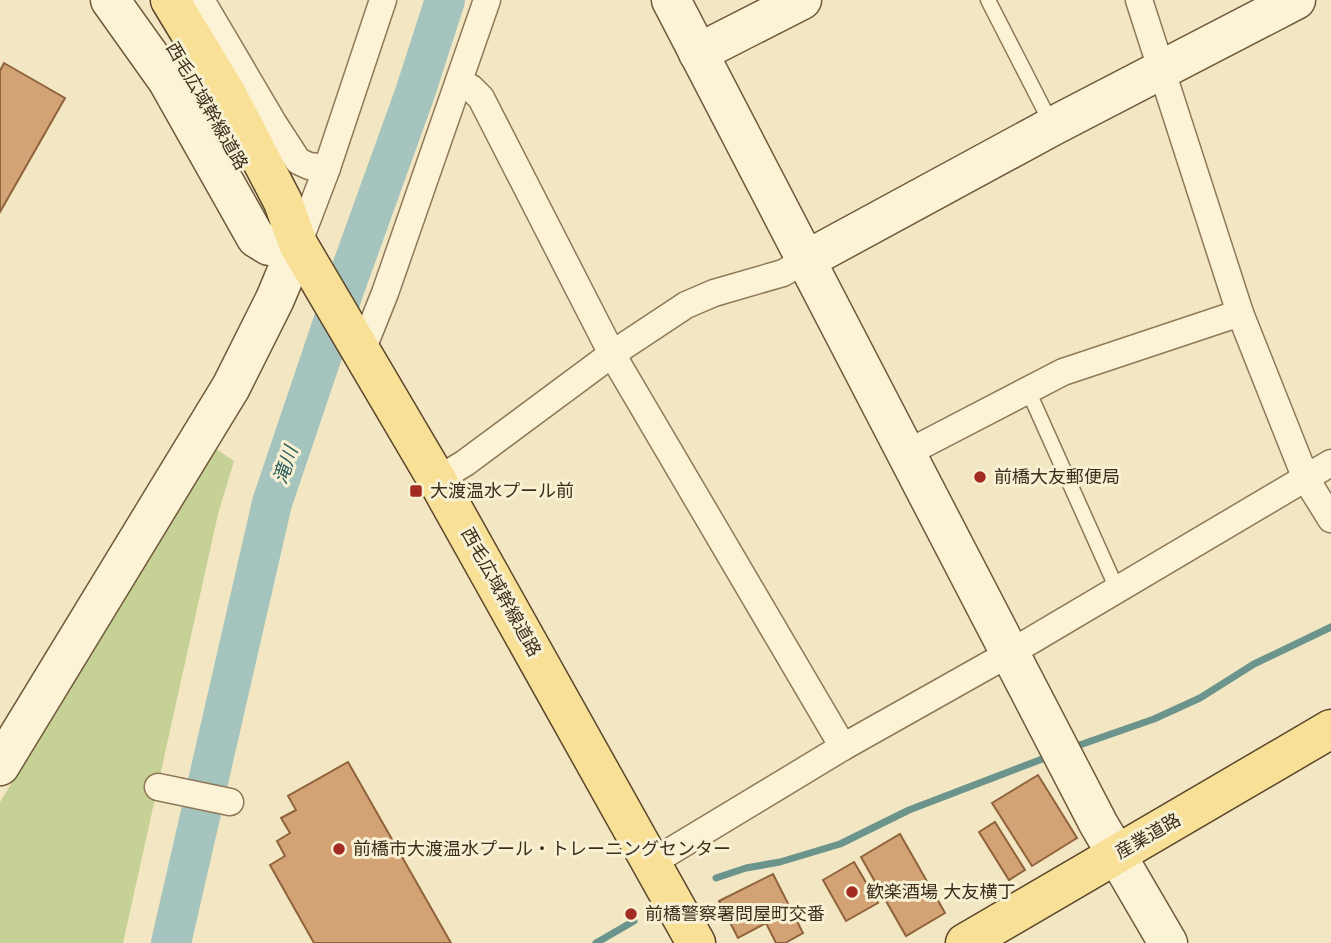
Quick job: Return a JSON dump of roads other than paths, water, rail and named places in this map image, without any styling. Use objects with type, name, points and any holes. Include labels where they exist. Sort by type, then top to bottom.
[{"type":"main road","name":"西毛広域幹線道路","points":[[169,6],[202,50],[284,202],[303,255],[437,480],[696,943]]},
{"type":"main road","name":"産業道路","points":[[965,943],[1331,729]]},
{"type":"street","points":[[110,0],[167,80],[256,238],[269,246],[303,255]]},
{"type":"street","points":[[0,766],[231,387],[275,299],[303,255],[327,168],[383,0]]},
{"type":"street","points":[[358,347],[459,83],[487,0]]},
{"type":"street","points":[[671,0],[1010,653],[1116,854],[1168,943]]},
{"type":"street","points":[[698,53],[802,0]]},
{"type":"street","points":[[1139,0],[1240,313],[1306,478],[1331,519]]},
{"type":"street","points":[[437,480],[465,463],[612,354],[686,305],[714,293],[783,274],[1053,127],[1296,0]]},
{"type":"street","points":[[169,6],[274,124],[298,161],[309,166],[327,168]]},
{"type":"street","points":[[459,83],[471,88],[481,98],[612,354],[843,747]]},
{"type":"street","points":[[907,453],[1027,388],[1084,363],[1240,313]]},
{"type":"street","points":[[651,863],[843,747],[1010,653],[1331,463]]},
{"type":"street","points":[[158,787],[230,802]]},
{"type":"lane","points":[[988,0],[1053,127]]},
{"type":"lane","points":[[1027,388],[1118,590]]},
{"type":"waterway","name":"滝川","points":[[171,943],[272,503],[445,0]]},
{"type":"waterway","points":[[1071,748],[1154,719],[1200,698],[1254,664],[1331,627]]},
{"type":"waterway","points":[[716,878],[840,844],[909,810],[1050,756]]},
{"type":"waterway","points":[[596,943],[634,921]]},
{"type":"place","name":"前橋大友郵便局","points":[[980,477]]},
{"type":"place","name":"大渡温水プール前","points":[[416,491]]},
{"type":"place","name":"前橋市大渡温水プール・トレーニングセンター","points":[[339,849]]},
{"type":"place","name":"歓楽酒場 大友横丁","points":[[852,892]]},
{"type":"place","name":"前橋警察署問屋町交番","points":[[631,914]]}]
